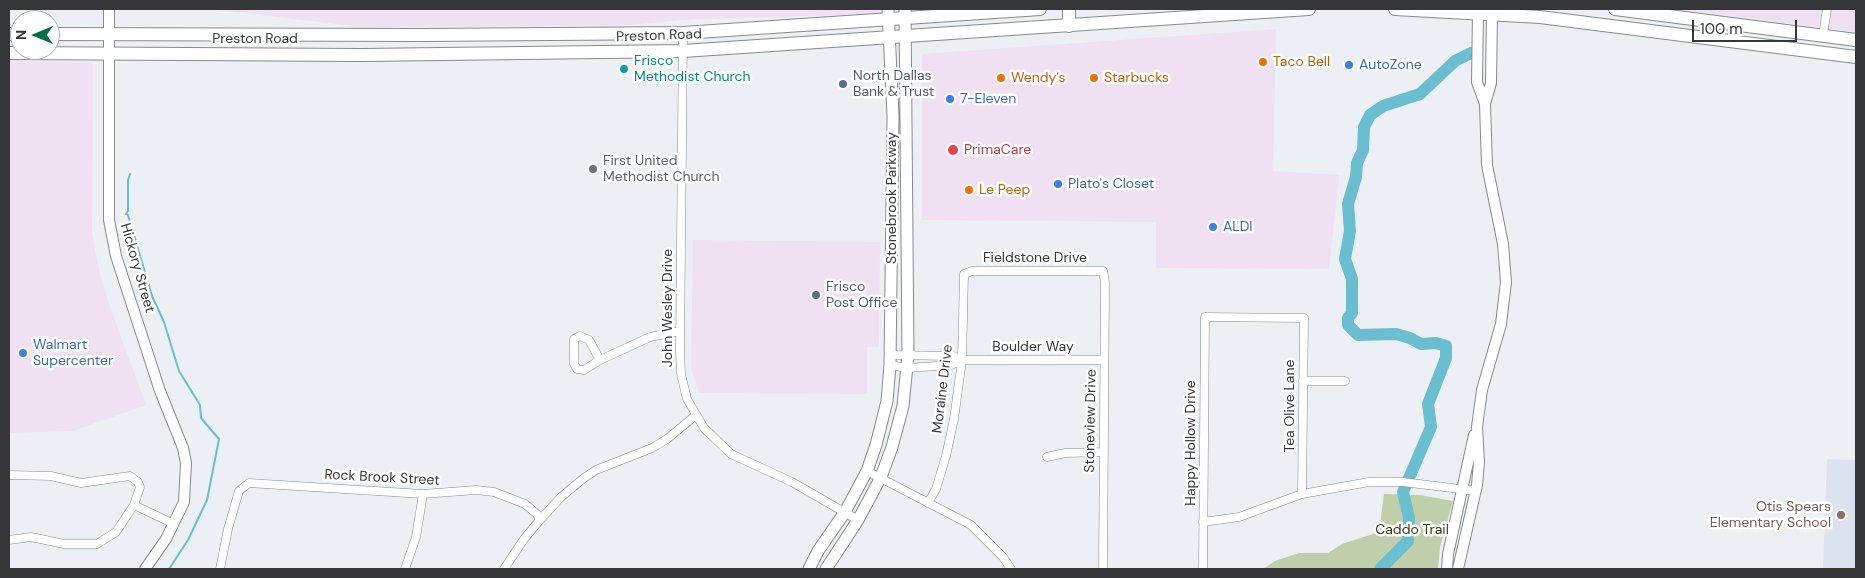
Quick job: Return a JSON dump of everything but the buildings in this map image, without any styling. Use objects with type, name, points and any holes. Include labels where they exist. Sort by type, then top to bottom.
[{"type":"main road","name":"Preston Road","points":[[60,34],[683,33],[888,14],[1040,9]]},
{"type":"main road","points":[[1069,9],[1069,26]]},
{"type":"main road","name":"Preston Road","points":[[9,53],[362,55],[683,51],[1309,9]]},
{"type":"main road","points":[[1395,9],[1492,11],[1856,58]]},
{"type":"main road","points":[[1615,9],[1856,40]]},
{"type":"main road","name":"Stonebrook Parkway","points":[[826,569],[858,520],[881,477],[892,447],[903,406],[908,355],[908,182],[905,13]]},
{"type":"main road","name":"Stonebrook Parkway","points":[[809,569],[818,551],[845,512],[866,471],[883,422],[890,360],[893,116],[888,14]]},
{"type":"main road","points":[[1821,52],[1824,35]]},
{"type":"main road","points":[[892,181],[908,182]]},
{"type":"main road","points":[[891,254],[907,254]]},
{"type":"street","name":"Hickory Street","points":[[109,9],[109,220],[118,263],[186,463],[184,502],[174,524],[145,569]]},
{"type":"street","points":[[1824,35],[1827,9]]},
{"type":"street","points":[[1478,10],[1477,82],[1485,104]]},
{"type":"street","points":[[1447,569],[1478,422],[1482,390],[1499,332],[1506,288],[1503,244],[1487,165],[1485,104],[1491,82],[1492,11]]},
{"type":"street","name":"John Wesley Drive","points":[[683,33],[680,331],[683,386],[704,428],[732,454],[792,482],[858,520]]},
{"type":"street","name":"Fieldstone Drive","points":[[964,274],[972,271],[1099,270],[1105,274]]},
{"type":"street","name":"Moraine Drive","points":[[928,503],[936,489],[946,456],[962,360],[964,274]]},
{"type":"street","name":"Stoneview Drive","points":[[1103,569],[1105,274]]},
{"type":"street","name":"Tea Olive Lane","points":[[1205,317],[1304,318],[1302,494]]},
{"type":"street","name":"Happy Hollow Drive","points":[[1203,569],[1205,317]]},
{"type":"street","points":[[600,360],[589,340],[580,336],[574,339],[573,357],[577,369],[584,370],[600,360],[650,337],[680,331]]},
{"type":"street","name":"Boulder Way","points":[[890,360],[908,355],[953,356],[962,360],[1104,360]]},
{"type":"street","name":"Boulder Way","points":[[890,360],[907,368],[951,365],[962,360]]},
{"type":"street","points":[[1303,381],[1345,381]]},
{"type":"street","points":[[504,569],[524,539],[539,521],[561,497],[584,478],[596,470],[652,448],[667,439],[696,415]]},
{"type":"street","points":[[1458,569],[1476,491],[1479,467],[1478,422]]},
{"type":"street","points":[[1047,457],[1066,453],[1103,452]]},
{"type":"street","points":[[866,471],[881,477],[971,525],[1003,557],[1011,569]]},
{"type":"street","points":[[9,475],[52,476],[81,482],[130,476],[138,482],[140,487],[134,505],[116,532],[97,544],[64,544],[31,536],[9,540]]},
{"type":"street","points":[[1203,522],[1238,517],[1302,494],[1337,486],[1388,482],[1445,486],[1476,491]]},
{"type":"street","name":"Rock Brook Street","points":[[220,569],[228,528],[239,491],[249,483],[423,494],[476,490],[494,492],[510,496],[525,504],[538,515],[539,521]]},
{"type":"street","points":[[405,569],[416,537],[423,494]]},
{"type":"street","points":[[134,505],[174,524]]},
{"type":"shaded area","points":[[209,9],[884,9],[884,14],[694,19],[629,25],[362,27]]},
{"type":"shaded area","points":[[1676,9],[1856,9],[1856,32]]},
{"type":"shaded area","points":[[1276,29],[1273,171],[1339,175],[1329,269],[1156,268],[1156,222],[922,220],[922,54]]},
{"type":"shaded area","points":[[9,60],[93,63],[92,233],[99,271],[108,301],[146,405],[73,431],[9,433]]},
{"type":"shaded area","points":[[693,240],[880,242],[879,347],[867,347],[867,394],[699,393],[691,368]]},
{"type":"shaded area","name":"Otis Spears Elementary School","points":[[1827,459],[1856,460],[1856,569],[1823,569]]},
{"type":"green space","name":"Caddo Trail","points":[[1384,494],[1420,495],[1453,501],[1440,547],[1438,569],[1263,569],[1275,561],[1299,553],[1328,553],[1342,544],[1379,532]]},
{"type":"waterway","points":[[1380,569],[1408,541],[1409,518],[1403,492],[1431,427],[1428,404],[1446,358],[1446,346],[1436,343],[1421,344],[1396,334],[1358,335],[1348,325],[1348,318],[1352,313],[1352,279],[1345,259],[1350,231],[1348,204],[1356,177],[1357,163],[1363,150],[1364,127],[1370,115],[1383,106],[1420,94],[1455,61],[1471,53]]},
{"type":"waterway","points":[[130,174],[128,180],[128,211],[126,214],[128,215],[152,296],[164,322],[179,371],[200,405],[201,418],[219,439],[207,500],[188,540],[169,569]]},
{"type":"place","name":"Taco Bell","points":[[1263,62]]},
{"type":"place","name":"AutoZone","points":[[1349,65]]},
{"type":"place","name":"Frisco Methodist Church","points":[[624,69]]},
{"type":"place","name":"Wendy's","points":[[1001,78]]},
{"type":"place","name":"Starbucks","points":[[1094,78]]},
{"type":"place","name":"North Dallas Bank & Trust","points":[[843,84]]},
{"type":"place","name":"7-Eleven","points":[[950,99]]},
{"type":"place","name":"PrimaCare","points":[[953,150]]},
{"type":"place","name":"First United Methodist Church","points":[[593,169]]},
{"type":"place","name":"Plato's Closet","points":[[1058,184]]},
{"type":"place","name":"Le Peep","points":[[969,190]]},
{"type":"place","name":"ALDI","points":[[1213,227]]},
{"type":"place","name":"Frisco Post Office","points":[[816,295]]},
{"type":"place","name":"Walmart Supercenter","points":[[23,353]]},
{"type":"place","name":"Otis Spears Elementary School","points":[[1841,515]]}]
